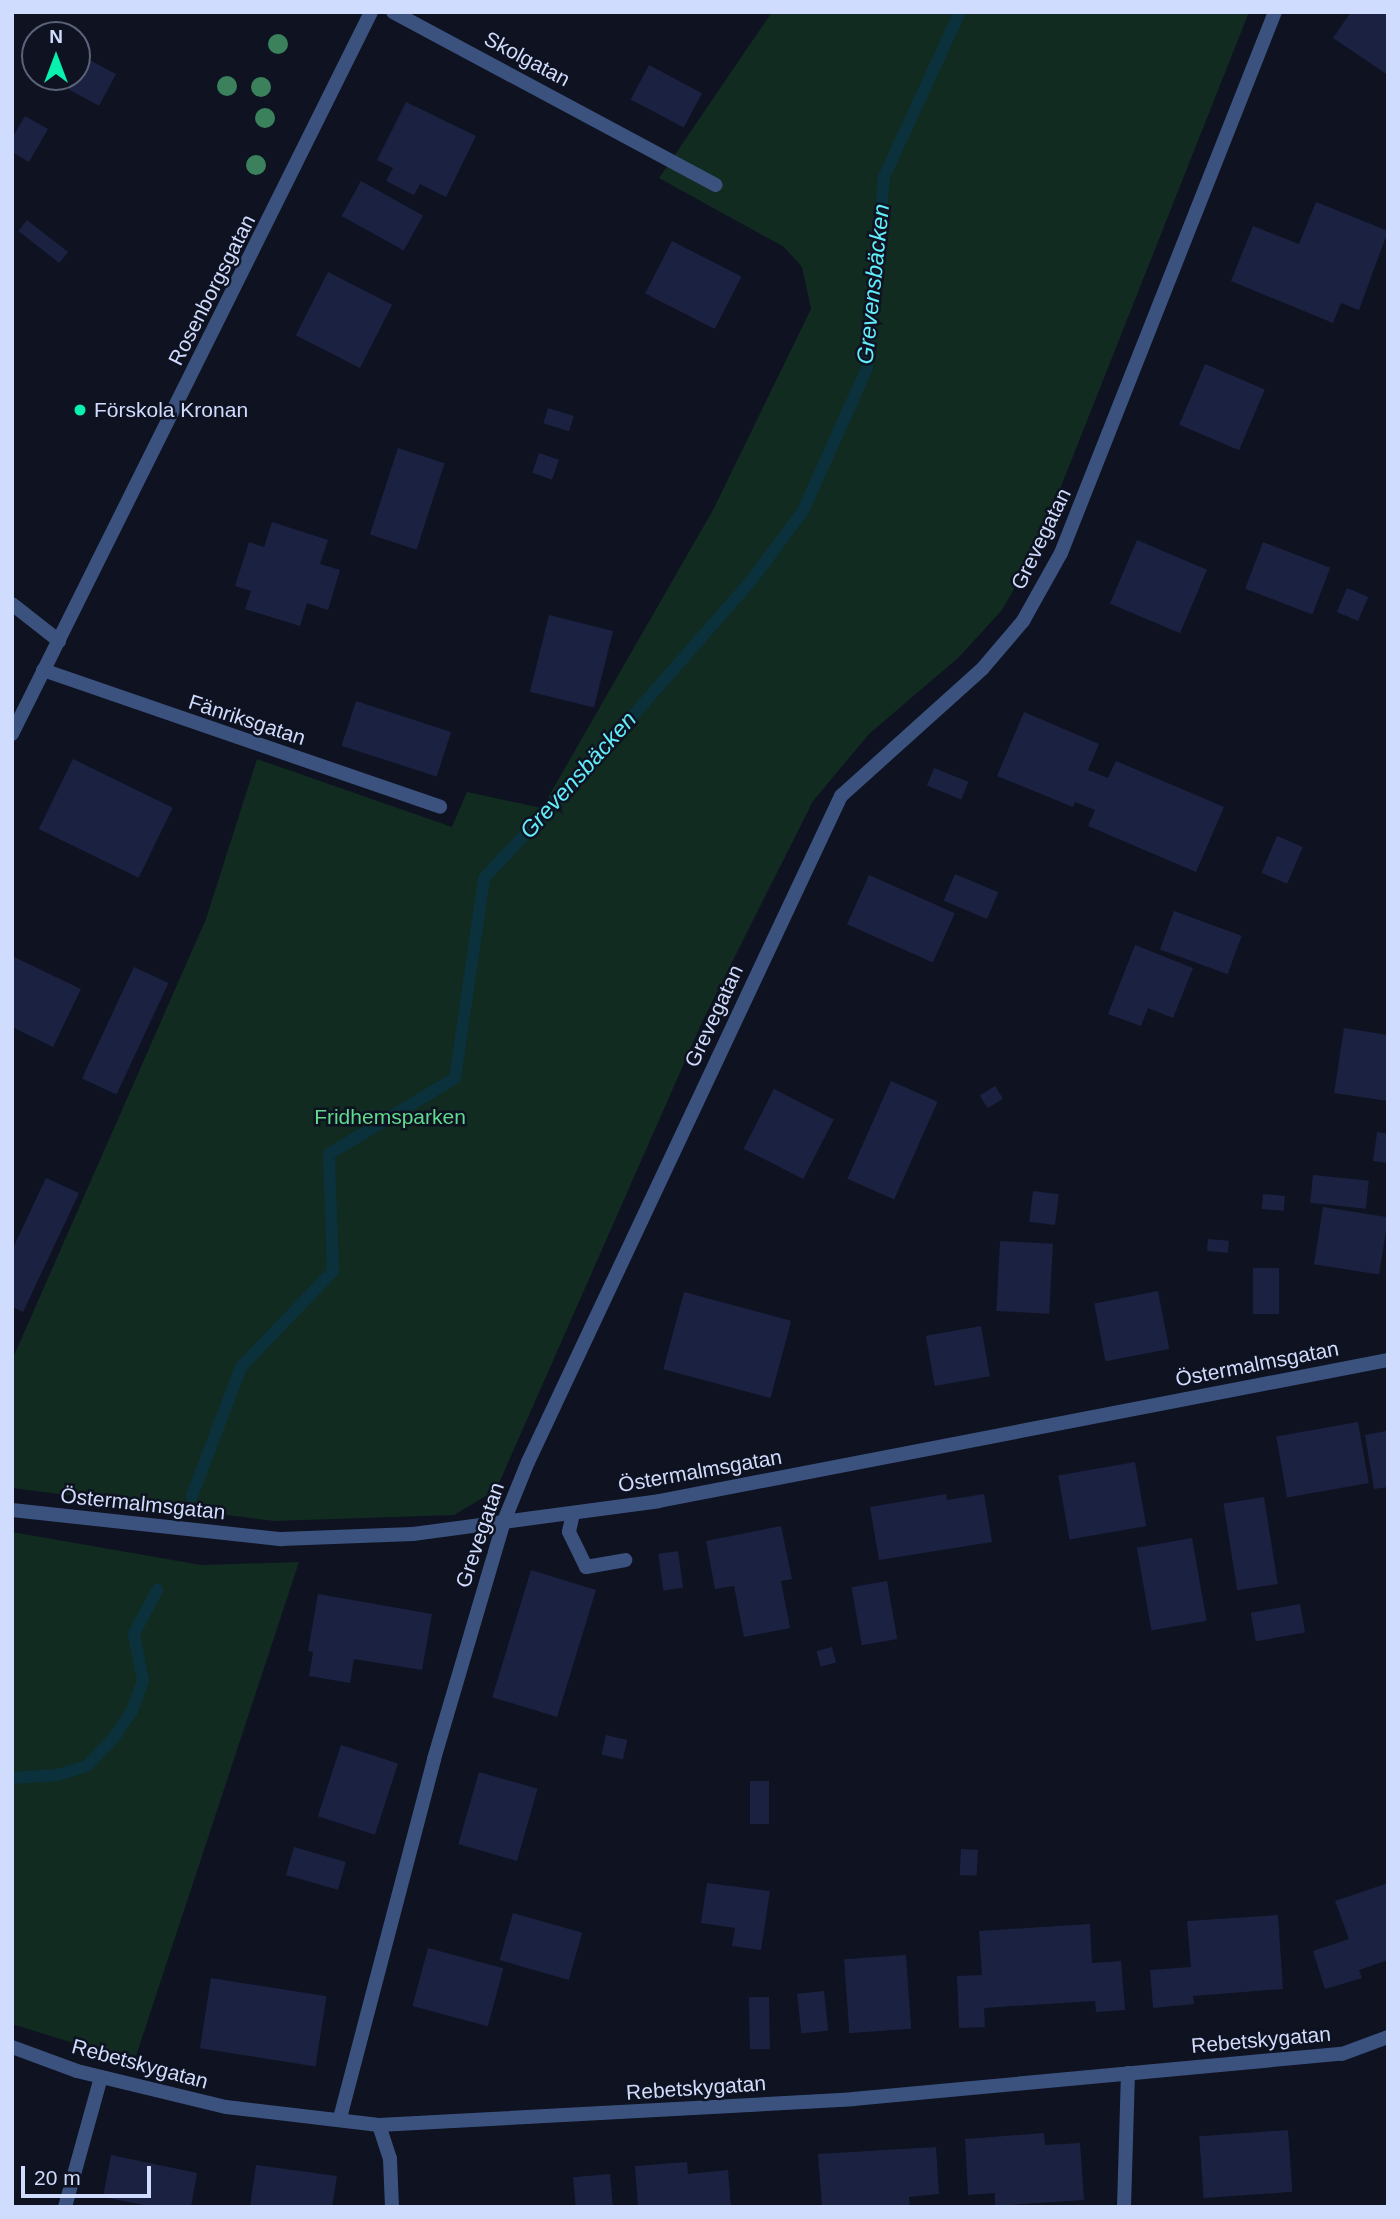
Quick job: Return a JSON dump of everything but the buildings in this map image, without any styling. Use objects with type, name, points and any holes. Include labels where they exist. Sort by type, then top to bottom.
[{"type":"street","name":"Rosenborgsgatan","points":[[12,734],[371,12]]},
{"type":"street","name":"Skolgatan","points":[[393,12],[642,143],[715,185]]},
{"type":"street","name":"Grevegatan","points":[[340,2118],[434,1759],[503,1521],[841,796],[983,668],[1023,621],[1061,553],[1275,12]]},
{"type":"street","points":[[12,604],[59,641]]},
{"type":"street","name":"Fänriksgatan","points":[[43,670],[440,807]]},
{"type":"street","name":"Östermalmsgatan","points":[[12,1510],[281,1539],[413,1534],[573,1514],[1388,1360]]},
{"type":"street","points":[[573,1514],[569,1532],[586,1567],[625,1560]]},
{"type":"street","name":"Rebetskygatan","points":[[12,2047],[101,2077],[226,2107],[340,2118],[379,2125],[624,2115],[1128,2073],[1342,2054],[1388,2037]]},
{"type":"street","points":[[1124,2207],[1128,2073]]},
{"type":"street","points":[[65,2207],[101,2077]]},
{"type":"street","points":[[379,2125],[390,2159],[392,2207]]},
{"type":"green space","name":"Fridhemsparken","points":[[772,12],[1249,12],[1035,552],[1002,610],[959,657],[869,734],[813,801],[704,1018],[496,1490],[454,1515],[274,1521],[12,1488],[12,1360],[206,919],[257,759],[452,827],[467,792],[542,808],[713,510],[811,309],[802,267],[784,247],[659,178]]},
{"type":"green space","points":[[12,1532],[201,1565],[299,1562],[134,2062],[12,2024]]},
{"type":"waterway","name":"Grevensbäcken","points":[[192,1496],[241,1367],[333,1271],[329,1154],[455,1078],[484,878],[581,775],[751,581],[803,511],[867,368],[884,177],[960,12]]},
{"type":"waterway","name":"Grevensbäcken","points":[[12,1778],[57,1775],[87,1766],[115,1736],[132,1711],[143,1680],[134,1634],[157,1590]]},
{"type":"place","name":"Förskola Kronan","points":[[80,410]]}]
